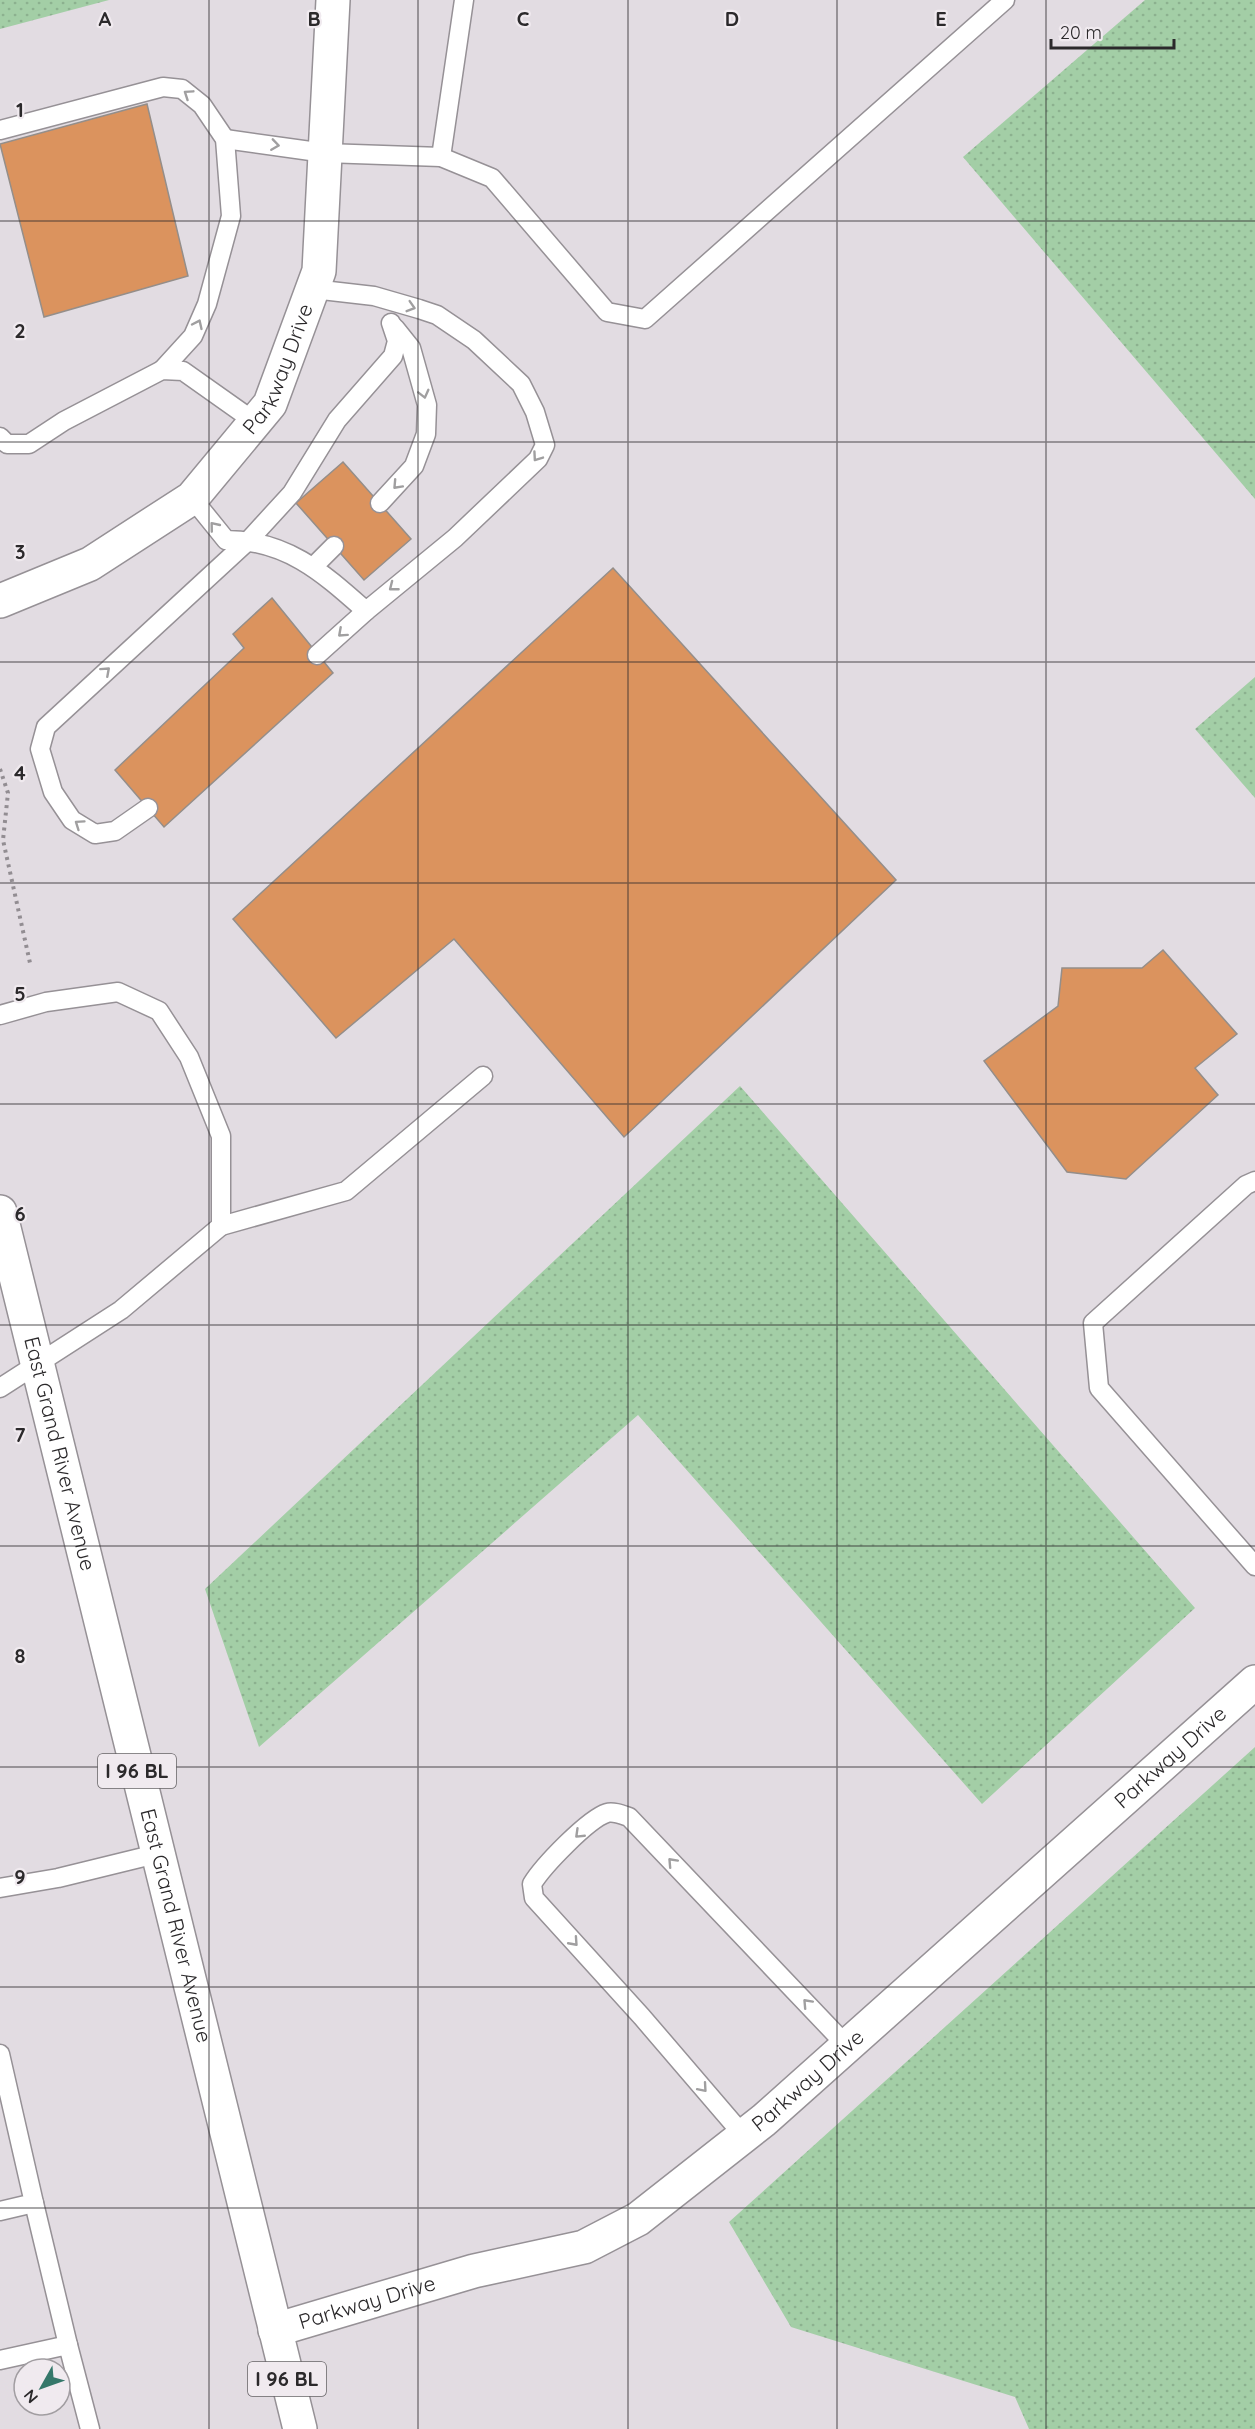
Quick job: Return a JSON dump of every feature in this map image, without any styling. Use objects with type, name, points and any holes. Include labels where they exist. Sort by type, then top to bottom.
[{"type":"street","name":"Parkway Drive","points":[[0,601],[90,564],[192,498],[270,405],[319,271],[333,0]]},
{"type":"street","name":"East Grand River Avenue","points":[[0,1212],[156,1854],[300,2429]]},
{"type":"street","name":"Parkway Drive","points":[[275,2330],[474,2271],[584,2247],[638,2218],[744,2136],[1255,1682]]},
{"type":"lane","points":[[441,157],[464,0]]},
{"type":"lane","points":[[225,139],[325,153],[441,157],[492,178],[607,312],[645,319],[1005,0]]},
{"type":"lane","points":[[0,130],[163,87],[182,89],[202,105],[225,139],[231,216],[207,304],[193,336],[162,370],[64,421],[29,444],[7,444],[0,437]]},
{"type":"lane","points":[[313,289],[374,296],[436,315],[474,340],[521,384],[535,412],[545,445],[538,459],[455,538],[366,611],[317,655]]},
{"type":"lane","points":[[374,296],[391,323],[411,348],[427,405],[426,434],[414,466],[380,503]]},
{"type":"lane","points":[[148,808],[115,831],[95,834],[72,820],[53,792],[40,749],[46,727],[249,540],[292,493],[337,420],[393,357],[397,341],[391,323]]},
{"type":"lane","points":[[162,370],[183,371],[255,422]]},
{"type":"lane","points":[[192,498],[226,540],[249,540],[298,557],[329,578],[366,611]]},
{"type":"lane","points":[[313,567],[334,546]]},
{"type":"lane","points":[[0,1014],[46,1002],[118,992],[159,1011],[189,1057],[220,1136],[221,1226]]},
{"type":"lane","points":[[0,1388],[121,1310],[221,1226],[346,1191],[483,1076]]},
{"type":"lane","points":[[1255,1181],[1246,1185],[1093,1323],[1099,1388],[1255,1566]]},
{"type":"lane","points":[[744,2136],[642,2017],[534,1898],[532,1884],[539,1872],[594,1819],[609,1812],[630,1816],[847,2046]]},
{"type":"lane","points":[[0,1888],[58,1878],[156,1854]]},
{"type":"lane","points":[[0,2054],[90,2429]]},
{"type":"lane","points":[[0,2211],[34,2203]]},
{"type":"lane","points":[[0,2360],[68,2345]]},
{"type":"path","points":[[0,769],[8,793],[3,840],[30,963]]},
{"type":"green space","points":[[0,0],[109,0],[0,29]]},
{"type":"green space","points":[[1145,0],[1255,0],[1255,499],[963,157]]},
{"type":"green space","points":[[1255,677],[1255,798],[1195,729]]},
{"type":"green space","points":[[740,1086],[1195,1608],[982,1804],[638,1415],[259,1747],[205,1589]]},
{"type":"green space","points":[[1255,1747],[1255,2429],[1029,2429],[1015,2397],[791,2327],[729,2222]]},
{"type":"building","points":[[147,104],[188,276],[44,317],[0,144]]},
{"type":"building","points":[[343,462],[411,539],[364,580],[296,503]]},
{"type":"building","points":[[613,568],[896,880],[624,1137],[454,939],[336,1038],[233,919]]},
{"type":"building","points":[[272,598],[333,673],[164,827],[115,770],[244,648],[233,634]]},
{"type":"building","points":[[1163,950],[1237,1034],[1195,1068],[1218,1095],[1126,1179],[1067,1172],[984,1061],[1058,1006],[1062,968],[1142,968]]}]
